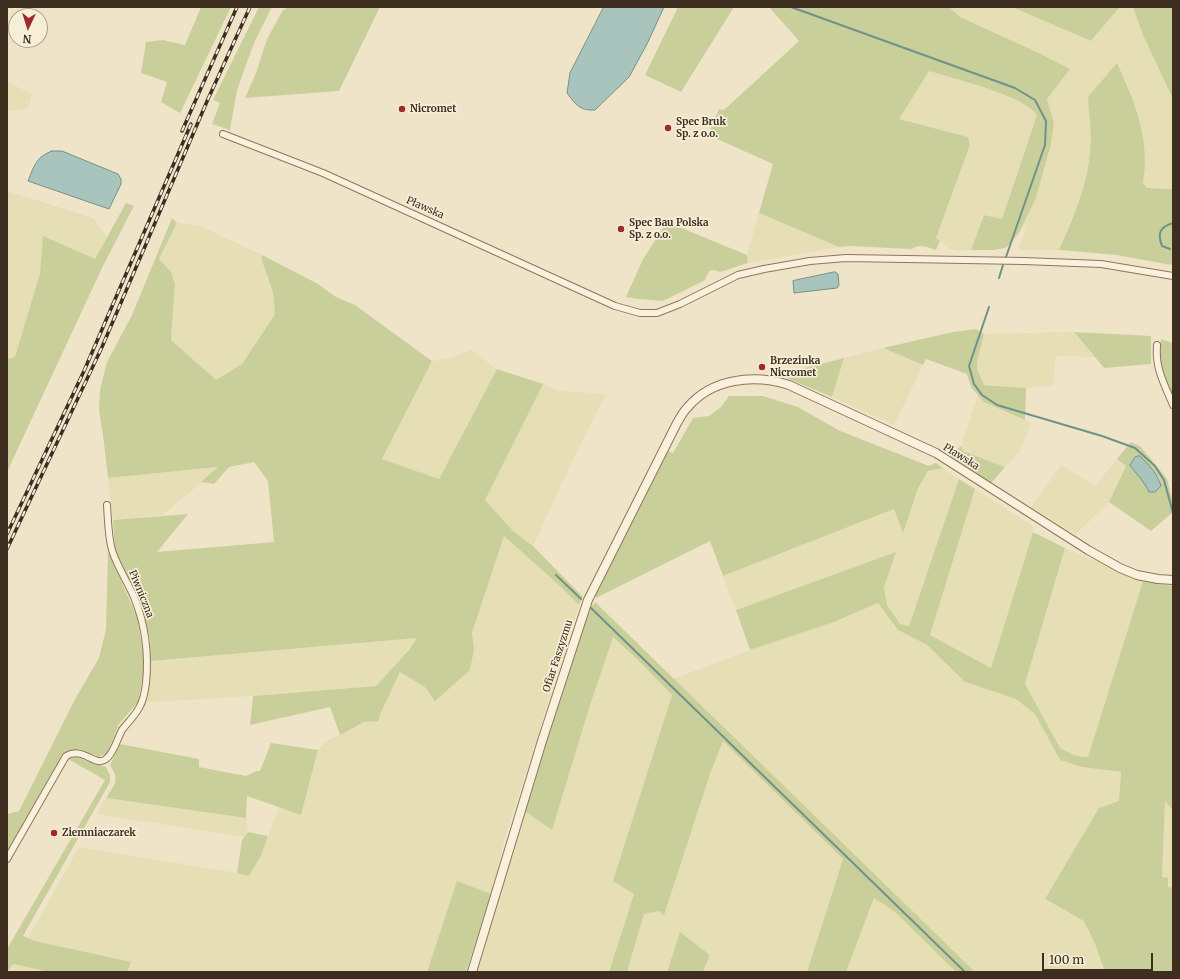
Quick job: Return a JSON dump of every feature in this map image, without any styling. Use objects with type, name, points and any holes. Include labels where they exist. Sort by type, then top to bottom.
[{"type":"street","name":"Pławska","points":[[223,134],[323,173],[615,306],[640,313],[657,313],[680,304],[738,276],[764,269],[810,261],[846,258],[1101,264],[1173,276]]},
{"type":"street","points":[[1157,345],[1156,358],[1158,367],[1173,404]]},
{"type":"street","name":"Pławska","points":[[727,382],[755,378],[789,385],[936,453],[1088,550],[1120,568],[1142,576],[1173,580]]},
{"type":"street","name":"Ofiar Faszyzmu","points":[[472,972],[544,734],[588,600],[677,423],[687,408],[700,396],[727,382]]},
{"type":"street","name":"Piwniczna","points":[[7,859],[66,756],[79,753],[100,762],[106,760],[122,731],[140,707],[144,698],[147,674],[145,632],[136,602],[112,550],[107,505]]},
{"type":"shaded area","points":[[949,7],[1012,7],[1091,41],[1118,9],[1123,7],[1133,7],[1143,35],[1173,99],[1173,189],[1147,188],[1143,183],[1145,160],[1128,85],[1117,63],[1091,128],[1090,150],[1085,186],[1059,250],[1018,250],[1028,222],[1019,233],[1036,198],[1051,144],[1054,123],[1047,99],[1070,69],[960,17]]},
{"type":"shaded area","points":[[929,71],[1009,95],[1034,110],[1037,115],[1002,219],[984,215],[971,250],[951,250],[936,238],[970,145],[968,137],[899,119]]},
{"type":"shaded area","points":[[7,82],[32,94],[28,108],[7,112]]},
{"type":"shaded area","points":[[7,191],[93,218],[107,236],[95,260],[43,236],[40,273],[15,357],[8,359]]},
{"type":"shaded area","points":[[759,213],[839,247],[748,263],[747,255]]},
{"type":"shaded area","points":[[177,223],[198,225],[262,255],[262,261],[273,292],[275,314],[242,364],[216,380],[171,340],[175,284],[159,260]]},
{"type":"shaded area","points":[[1074,332],[1094,357],[1056,356],[1053,386],[1026,388],[984,385],[977,369],[977,362],[984,334]]},
{"type":"shaded area","points":[[883,348],[923,365],[894,425],[832,397],[844,358]]},
{"type":"shaded area","points":[[471,350],[497,369],[439,479],[382,459],[432,361],[452,358]]},
{"type":"shaded area","points":[[543,384],[560,391],[606,394],[569,468],[533,546],[513,531],[485,500]]},
{"type":"shaded area","points":[[978,395],[984,402],[1031,423],[1020,451],[1005,467],[963,451],[961,446]]},
{"type":"shaded area","points":[[1117,459],[1126,466],[1109,502],[1076,534],[1031,507],[1061,465],[1095,486]]},
{"type":"shaded area","points":[[219,467],[163,515],[113,520],[108,478]]},
{"type":"shaded area","points":[[943,468],[959,479],[909,626],[900,624],[887,605],[884,587],[896,552],[736,610],[723,576],[895,509],[903,532],[919,489],[928,471]]},
{"type":"shaded area","points":[[975,489],[1033,526],[1033,532],[991,668],[930,635]]},
{"type":"shaded area","points":[[504,536],[579,605],[505,838],[491,894],[457,881],[427,972],[127,972],[130,962],[35,941],[28,938],[79,847],[249,876],[261,856],[279,807],[301,815],[318,750],[325,742],[364,722],[378,720],[400,672],[425,687],[474,649],[472,633]]},
{"type":"shaded area","points":[[1065,548],[1143,581],[1088,757],[1076,756],[1060,748],[1025,684]]},
{"type":"shaded area","points":[[878,603],[898,630],[927,645],[965,682],[1016,699],[1035,714],[1060,760],[1082,767],[1121,772],[1119,801],[1116,802],[1071,856],[1045,899],[1084,921],[1095,944],[1105,972],[974,972],[673,679],[750,650],[834,622]]},
{"type":"shaded area","points":[[612,636],[672,695],[614,881],[634,894],[609,972],[476,972],[523,810],[552,829]]},
{"type":"shaded area","points":[[417,638],[409,650],[376,686],[253,696],[152,702],[147,701],[151,661]]},
{"type":"shaded area","points":[[723,740],[843,859],[807,972],[703,972],[710,955],[680,932],[667,972],[627,972],[644,914],[659,911],[664,914],[711,771]]},
{"type":"shaded area","points":[[106,798],[246,818],[248,832],[244,837],[97,814]]},
{"type":"shaded area","points":[[1165,800],[1173,811],[1173,888],[1168,887],[1162,877]]},
{"type":"shaded area","points":[[874,898],[895,912],[956,972],[846,972]]},
{"type":"shaded area","points":[[13,964],[50,972],[8,972]]},
{"type":"green space","points":[[201,7],[231,7],[180,113],[161,102],[167,82],[141,73],[146,42],[163,40],[185,45]]},
{"type":"green space","points":[[259,7],[272,7],[254,43],[237,90],[230,130],[212,124],[220,103],[213,100]]},
{"type":"green space","points":[[289,7],[380,7],[339,91],[245,98],[256,73],[267,39],[283,10]]},
{"type":"green space","points":[[678,7],[734,7],[681,92],[645,75]]},
{"type":"green space","points":[[769,7],[949,7],[960,17],[1070,69],[1047,99],[1054,123],[1051,144],[1036,198],[1019,233],[1009,245],[1005,248],[994,250],[971,250],[984,215],[1002,219],[1037,115],[1030,108],[1004,94],[929,71],[899,119],[968,137],[970,145],[936,238],[940,241],[936,250],[920,246],[911,249],[850,246],[839,247],[759,213],[773,164],[708,135],[719,109],[724,110],[799,41]]},
{"type":"green space","points":[[1012,7],[1123,7],[1118,9],[1091,41]]},
{"type":"green space","points":[[1133,7],[1173,7],[1173,99],[1143,35]]},
{"type":"green space","points":[[1117,63],[1132,98],[1143,135],[1145,169],[1143,183],[1147,188],[1173,189],[1173,258],[1171,265],[1117,255],[1059,250],[1079,201],[1089,163],[1091,130],[1088,97]]},
{"type":"green space","points":[[126,203],[134,206],[103,266],[7,472],[7,359],[15,357],[40,273],[43,236],[95,259]]},
{"type":"green space","points":[[172,218],[177,223],[159,259],[171,272],[175,284],[171,340],[216,380],[242,364],[275,314],[273,292],[262,261],[262,255],[318,284],[336,297],[355,305],[432,361],[382,459],[439,479],[497,369],[543,384],[485,500],[513,531],[533,546],[583,597],[579,605],[504,536],[472,633],[474,649],[470,670],[435,701],[425,687],[400,672],[378,721],[364,722],[340,735],[330,707],[250,725],[253,696],[376,686],[409,650],[417,638],[151,661],[150,638],[139,603],[115,551],[113,520],[188,514],[157,552],[274,542],[268,481],[254,462],[229,467],[214,484],[201,482],[218,467],[108,478],[99,410],[100,390],[107,362],[132,315]]},
{"type":"green space","points":[[667,222],[747,255],[748,263],[720,272],[714,270],[709,271],[705,280],[663,301],[626,297],[643,259]]},
{"type":"green space","points":[[976,329],[984,334],[977,362],[977,369],[984,385],[1026,388],[1025,420],[984,402],[971,387],[967,374],[926,359],[923,365],[883,348],[953,332]]},
{"type":"green space","points":[[1074,332],[1151,336],[1151,364],[1104,368]]},
{"type":"green space","points":[[1161,339],[1173,343],[1173,399],[1160,368],[1159,358]]},
{"type":"green space","points":[[844,358],[832,397],[784,377],[789,372]]},
{"type":"green space","points":[[729,396],[763,396],[798,407],[838,430],[929,466],[936,463],[943,468],[928,471],[918,489],[903,533],[894,509],[723,576],[710,541],[596,598],[596,594],[668,451],[673,453],[693,418],[709,416],[721,407]]},
{"type":"green space","points":[[1131,442],[1141,447],[1167,479],[1173,503],[1173,512],[1151,531],[1109,502],[1126,466],[1117,459]],"holes":[[[1150,466],[1160,479],[1161,487],[1153,486],[1147,484],[1137,474]]]},
{"type":"green space","points":[[961,446],[963,451],[1005,467],[991,483],[950,456]]},
{"type":"green space","points":[[959,479],[975,489],[930,635],[991,668],[1033,532],[1065,548],[1025,684],[1060,748],[1076,756],[1088,757],[1143,581],[1173,586],[1173,811],[1165,801],[1162,877],[1168,878],[1168,887],[1173,888],[1173,972],[1105,972],[1095,944],[1084,921],[1045,899],[1099,808],[1119,801],[1121,772],[1082,767],[1060,760],[1035,714],[1016,699],[965,682],[927,645],[898,630],[878,603],[834,622],[750,650],[736,610],[896,552],[884,587],[887,605],[900,624],[909,626]]},
{"type":"green space","points":[[108,551],[137,617],[143,651],[143,675],[138,702],[119,724],[107,753],[99,757],[80,749],[63,753],[7,852],[7,814],[19,811],[74,701],[99,658],[106,629]]},
{"type":"green space","points":[[595,602],[974,972],[956,972],[895,912],[874,898],[846,972],[807,972],[843,859],[723,741],[711,771],[664,915],[659,911],[644,914],[627,972],[609,972],[634,894],[613,881],[672,695],[613,637],[590,705],[552,830],[523,810],[550,731],[586,615]]},
{"type":"green space","points":[[271,743],[318,750],[301,815],[247,796],[246,818],[106,798],[114,786],[116,779],[110,765],[120,744],[199,759],[199,767],[246,776],[260,771]]},
{"type":"green space","points":[[77,757],[106,767],[110,775],[110,782],[23,936],[35,941],[131,962],[127,972],[50,972],[13,964],[7,972],[7,949],[105,780],[68,759]]},
{"type":"green space","points":[[248,832],[268,836],[261,856],[249,876],[237,873],[242,840]]},
{"type":"green space","points":[[457,881],[491,894],[466,972],[427,972]]},
{"type":"green space","points":[[680,932],[710,955],[703,972],[667,972]]},
{"type":"water","points":[[604,7],[664,7],[647,44],[629,77],[595,110],[590,110],[578,106],[567,93],[570,73]]},
{"type":"water","points":[[52,151],[62,151],[118,174],[121,179],[121,184],[109,209],[28,181],[34,166],[39,159]]},
{"type":"water","points":[[835,272],[838,274],[839,285],[837,288],[794,293],[793,281]]},
{"type":"water","points":[[1140,456],[1153,470],[1160,482],[1161,486],[1155,492],[1149,492],[1130,465],[1135,457]]},
{"type":"waterway","points":[[791,7],[1015,88],[1035,100],[1046,121],[1045,145],[1006,257]]},
{"type":"waterway","points":[[1170,249],[1162,246],[1160,234],[1165,226],[1173,223]]},
{"type":"waterway","points":[[999,278],[1003,265]]},
{"type":"waterway","points":[[989,307],[969,366],[974,384],[982,395],[997,405],[1102,436],[1135,448],[1155,466],[1164,480],[1173,513]]},
{"type":"waterway","points":[[556,575],[581,599]]},
{"type":"waterway","points":[[591,608],[965,972]]},
{"type":"railway","points":[[182,131],[237,7]]},
{"type":"railway","points":[[7,549],[102,347],[208,99],[250,7]]},
{"type":"railway","points":[[7,534],[84,371],[191,124]]},
{"type":"place","name":"Nicromet","points":[[402,109]]},
{"type":"place","name":"Spec Bruk Sp. z o.o.","points":[[668,128]]},
{"type":"place","name":"Spec Bau Polska Sp. z o.o.","points":[[621,229]]},
{"type":"place","name":"Brzezinka Nicromet","points":[[762,367]]},
{"type":"place","name":"Ziemniaczarek","points":[[54,833]]}]
